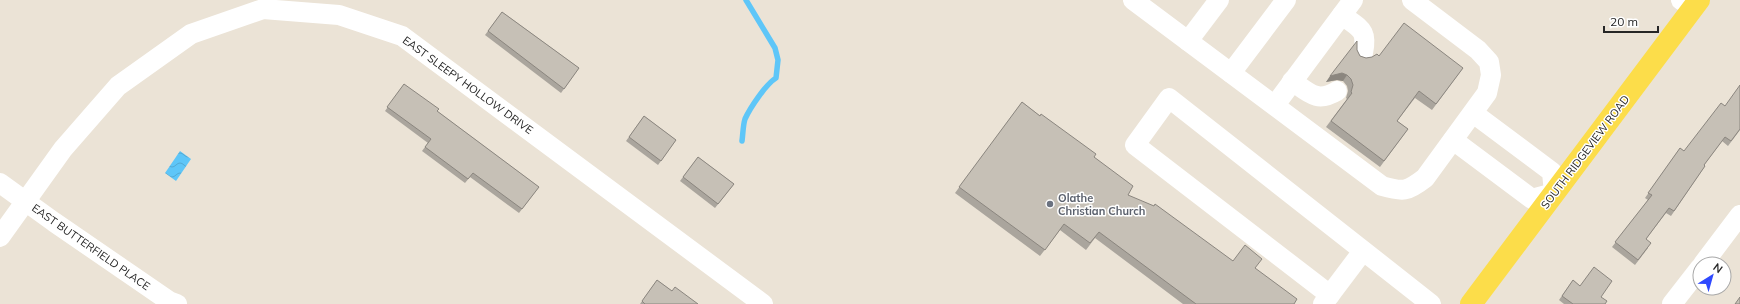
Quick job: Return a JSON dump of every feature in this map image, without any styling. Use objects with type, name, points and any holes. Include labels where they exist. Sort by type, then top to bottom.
[{"type":"main road","name":"SOUTH RIDGEVIEW ROAD","points":[[1478,301],[1691,3]]},
{"type":"street","points":[[1188,41],[1219,0]]},
{"type":"street","points":[[1231,73],[1286,0]]},
{"type":"street","points":[[1143,3],[1188,41],[1382,186],[1399,191],[1413,188],[1424,178],[1487,93],[1491,75],[1489,62],[1478,50],[1412,0]]},
{"type":"street","points":[[1274,105],[1347,7],[1363,32],[1366,40],[1363,53]]},
{"type":"street","name":"EAST SLEEPY HOLLOW DRIVE","points":[[0,237],[63,150],[118,86],[191,34],[264,9],[339,15],[402,36],[763,304]]},
{"type":"street","points":[[1292,81],[1311,94],[1320,97],[1328,96],[1337,91]]},
{"type":"street","points":[[1363,251],[1326,299],[1135,145],[1169,98],[1431,304]]},
{"type":"street","points":[[1453,140],[1532,199],[1554,193],[1552,172],[1473,113]]},
{"type":"street","name":"EAST BUTTERFIELD PLACE","points":[[0,183],[169,300],[177,304]]},
{"type":"street","points":[[1709,256],[1740,215]]},
{"type":"street","points":[[1672,304],[1692,278]]},
{"type":"water","points":[[180,151],[191,159],[176,181],[165,173]]},
{"type":"building","points":[[502,12],[579,68],[564,89],[488,31]]},
{"type":"building","points":[[1404,23],[1463,68],[1436,104],[1419,91],[1397,121],[1408,129],[1384,161],[1331,121],[1352,93],[1353,85],[1351,79],[1342,73],[1330,76],[1357,41],[1357,50],[1360,56],[1366,58],[1377,54],[1379,56]]},
{"type":"building","points":[[404,84],[439,109],[437,111],[539,187],[522,209],[473,173],[468,179],[425,147],[431,139],[387,107]]},
{"type":"building","points":[[1740,85],[1740,129],[1731,141],[1725,137],[1704,165],[1705,166],[1674,211],[1669,208],[1646,239],[1651,243],[1638,260],[1615,242],[1652,195],[1648,193],[1680,148],[1684,151],[1721,103],[1725,106]]},
{"type":"building","name":"Olathe Christian Church","points":[[1022,102],[1096,154],[1094,157],[1133,186],[1128,195],[1154,206],[1155,204],[1233,261],[1245,245],[1262,259],[1255,268],[1297,299],[1294,304],[1196,304],[1099,232],[1090,243],[1064,224],[1045,250],[959,187]]},
{"type":"building","points":[[644,116],[676,140],[661,161],[629,137]]},
{"type":"building","points":[[698,157],[734,184],[718,204],[683,177]]},
{"type":"building","points":[[1594,267],[1612,281],[1601,297],[1607,301],[1605,304],[1573,304],[1562,296],[1573,280],[1580,286]]},
{"type":"building","points":[[657,280],[672,291],[675,287],[698,304],[645,304],[642,301]]},
{"type":"building","points":[[1740,297],[1740,304],[1735,304]]},
{"type":"waterway","points":[[742,141],[745,119],[768,85],[776,78],[778,60],[775,48],[746,0]]},
{"type":"place","name":"Olathe Christian Church","points":[[1050,204]]}]
